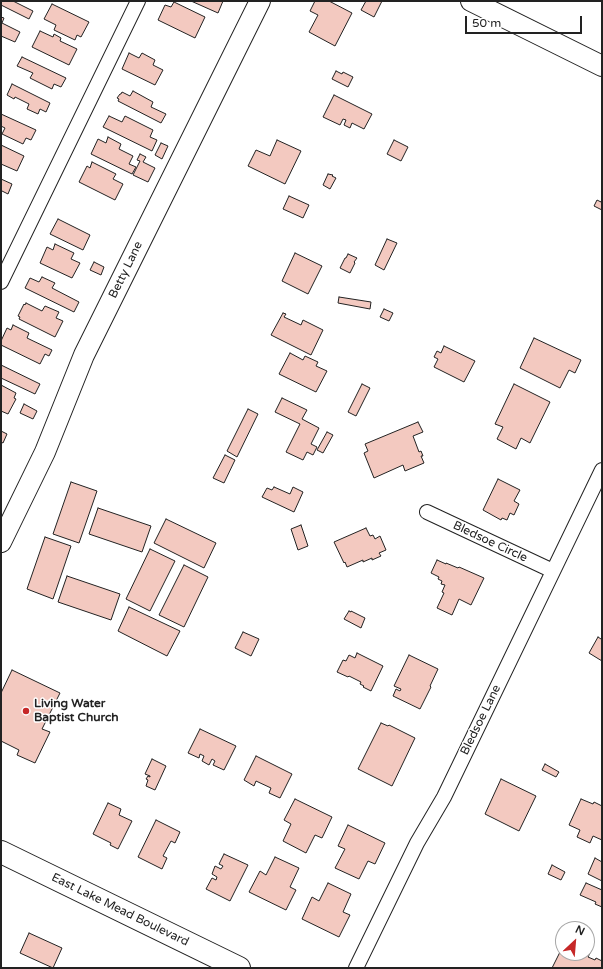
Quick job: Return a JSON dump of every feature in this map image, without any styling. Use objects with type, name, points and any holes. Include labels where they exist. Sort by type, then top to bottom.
[{"type":"main road","name":"East Lake Mead Boulevard","points":[[1,852],[239,968]]},
{"type":"street","points":[[1,282],[138,1]]},
{"type":"street","name":"Betty Lane","points":[[1,542],[45,452],[84,355],[260,1]]},
{"type":"street","points":[[471,1],[602,66]]},
{"type":"street","name":"Bledsoe Lane","points":[[356,968],[417,843],[444,797],[602,470]]},
{"type":"street","name":"Bledsoe Circle","points":[[427,512],[553,572]]},
{"type":"building","points":[[1,1],[13,1],[33,11],[29,19],[1,5]]},
{"type":"building","points":[[191,1],[223,1],[218,13]]},
{"type":"building","points":[[315,1],[329,1],[352,13],[335,46],[309,32],[318,15],[310,11]]},
{"type":"building","points":[[366,1],[382,1],[374,17],[361,10]]},
{"type":"building","points":[[174,2],[205,17],[195,38],[158,20],[165,5],[171,7]]},
{"type":"building","points":[[52,4],[89,22],[81,37],[77,35],[75,40],[54,30],[56,25],[44,19]]},
{"type":"building","points":[[1,17],[4,18],[2,23],[20,32],[15,42],[1,36]]},
{"type":"building","points":[[40,31],[53,37],[54,34],[61,38],[60,41],[77,49],[69,65],[32,47]]},
{"type":"building","points":[[129,53],[139,58],[142,53],[155,60],[153,65],[163,70],[155,85],[122,69]]},
{"type":"building","points":[[22,57],[66,78],[61,87],[54,84],[52,89],[30,78],[33,73],[17,66]]},
{"type":"building","points":[[336,71],[342,74],[343,72],[353,77],[348,87],[332,79]]},
{"type":"building","points":[[12,84],[50,103],[46,112],[40,109],[38,114],[27,109],[29,104],[7,95]]},
{"type":"building","points":[[133,91],[153,102],[151,107],[166,114],[161,123],[118,101],[119,99],[117,98],[122,92],[130,96]]},
{"type":"building","points":[[334,95],[372,114],[364,129],[352,123],[350,128],[344,125],[346,120],[343,119],[340,125],[323,117]]},
{"type":"building","points":[[1,114],[36,130],[31,140],[26,138],[23,144],[2,134],[5,128],[1,126]]},
{"type":"building","points":[[109,116],[122,122],[125,116],[153,130],[150,137],[157,140],[152,151],[103,127]]},
{"type":"building","points":[[108,137],[121,144],[119,149],[133,156],[129,164],[136,167],[132,174],[91,154],[98,139],[106,143]]},
{"type":"building","points":[[277,140],[301,151],[285,184],[248,166],[256,150],[270,156]]},
{"type":"building","points":[[394,140],[408,147],[401,161],[387,154]]},
{"type":"building","points":[[161,143],[168,146],[162,159],[155,155]]},
{"type":"building","points":[[1,145],[24,156],[17,171],[1,164]]},
{"type":"building","points":[[140,154],[146,157],[143,162],[155,168],[148,182],[133,175],[140,161],[137,160]]},
{"type":"building","points":[[92,162],[116,174],[113,179],[123,184],[115,200],[79,182],[87,166],[90,168]]},
{"type":"building","points":[[328,174],[333,175],[332,176],[336,178],[330,189],[323,185]]},
{"type":"building","points":[[1,179],[12,184],[8,194],[2,191],[1,192]]},
{"type":"building","points":[[289,196],[309,205],[303,218],[283,209]]},
{"type":"building","points":[[602,199],[602,210],[594,206],[597,200],[601,202]]},
{"type":"building","points":[[58,219],[90,235],[83,250],[50,234]]},
{"type":"building","points":[[387,239],[397,243],[384,270],[375,265]]},
{"type":"building","points":[[55,244],[74,253],[71,259],[80,263],[72,278],[40,263],[47,247],[53,250]]},
{"type":"building","points":[[295,253],[322,266],[308,294],[282,281]]},
{"type":"building","points":[[348,254],[357,258],[350,273],[340,268]]},
{"type":"building","points":[[94,262],[104,267],[101,275],[90,270]]},
{"type":"building","points":[[42,277],[55,283],[52,288],[79,302],[74,312],[25,288],[30,278],[39,282]]},
{"type":"building","points":[[339,297],[371,302],[370,309],[338,303]]},
{"type":"building","points":[[26,303],[42,311],[45,306],[59,312],[56,318],[63,321],[55,337],[19,319],[20,317],[18,316]]},
{"type":"building","points":[[384,309],[393,313],[389,321],[380,317]]},
{"type":"building","points":[[283,313],[286,314],[284,317],[301,325],[303,320],[323,330],[311,355],[271,335]]},
{"type":"building","points":[[13,325],[29,333],[27,338],[52,350],[49,356],[45,354],[40,364],[1,345],[1,341],[7,328],[11,330]]},
{"type":"building","points":[[534,338],[581,360],[575,373],[569,370],[560,388],[520,368]]},
{"type":"building","points":[[444,346],[475,361],[464,382],[434,367],[438,359],[434,357],[437,351],[441,353]]},
{"type":"building","points":[[290,353],[303,360],[305,356],[318,362],[316,366],[327,371],[316,392],[279,374]]},
{"type":"building","points":[[1,365],[40,384],[35,394],[1,378]]},
{"type":"building","points":[[362,384],[370,388],[356,416],[348,412]]},
{"type":"building","points":[[514,384],[550,402],[530,443],[521,438],[516,449],[497,439],[503,427],[495,424]]},
{"type":"building","points":[[1,385],[16,393],[14,398],[16,399],[8,414],[1,411]]},
{"type":"building","points":[[282,398],[307,410],[302,419],[319,428],[311,444],[317,447],[313,455],[307,452],[303,460],[286,452],[300,424],[275,412]]},
{"type":"building","points":[[24,404],[37,411],[33,419],[20,413]]},
{"type":"building","points":[[248,409],[258,414],[237,457],[227,451]]},
{"type":"building","points":[[418,422],[423,432],[413,436],[419,452],[421,451],[423,456],[421,456],[424,463],[405,471],[403,465],[374,478],[364,453],[368,451],[365,444]]},
{"type":"building","points":[[1,431],[7,434],[3,443],[1,442]]},
{"type":"building","points":[[327,432],[333,435],[323,453],[317,450]]},
{"type":"building","points":[[225,455],[235,460],[224,483],[213,478]]},
{"type":"building","points":[[498,479],[520,490],[514,501],[519,504],[514,515],[510,513],[507,520],[502,518],[501,520],[483,510]]},
{"type":"building","points":[[71,482],[97,491],[79,543],[53,534]]},
{"type":"building","points":[[274,487],[290,494],[293,487],[303,492],[294,512],[262,497],[267,488],[272,490]]},
{"type":"building","points":[[98,508],[151,526],[142,552],[89,534]]},
{"type":"building","points":[[166,519],[216,543],[204,568],[154,543]]},
{"type":"building","points":[[301,525],[308,546],[298,550],[291,529]]},
{"type":"building","points":[[366,528],[370,536],[373,535],[375,539],[380,536],[386,550],[379,553],[381,556],[372,560],[372,558],[363,562],[363,560],[347,567],[334,542]]},
{"type":"building","points":[[45,537],[71,546],[53,599],[27,589]]},
{"type":"building","points":[[150,549],[175,561],[150,611],[126,599]]},
{"type":"building","points":[[437,560],[458,568],[459,567],[484,578],[471,605],[459,599],[452,615],[437,608],[444,593],[442,592],[445,585],[441,584],[442,581],[438,579],[439,577],[431,573]]},
{"type":"building","points":[[184,565],[208,577],[184,627],[159,615]]},
{"type":"building","points":[[67,576],[120,594],[111,620],[58,602]]},
{"type":"building","points":[[129,607],[180,631],[167,656],[118,631]]},
{"type":"building","points":[[349,611],[365,618],[361,628],[344,619]]},
{"type":"building","points":[[243,632],[259,639],[251,656],[235,648]]},
{"type":"building","points":[[598,637],[601,639],[602,638],[602,661],[589,653]]},
{"type":"building","points":[[357,653],[383,666],[371,691],[363,687],[364,686],[360,684],[361,682],[337,672],[343,660],[346,661],[349,655],[355,658]]},
{"type":"building","points":[[409,655],[438,669],[420,709],[393,696],[396,689],[400,691],[401,689],[394,686]]},
{"type":"building","name":"Living Water Baptist Church","points":[[12,670],[60,693],[42,729],[50,732],[35,763],[17,755],[19,750],[1,741],[1,693]]},
{"type":"building","points":[[381,723],[388,726],[389,725],[415,738],[392,786],[358,769]]},
{"type":"building","points":[[200,729],[236,746],[224,770],[213,765],[215,761],[212,759],[209,765],[202,761],[204,756],[200,754],[199,758],[188,753]]},
{"type":"building","points":[[256,756],[292,774],[280,798],[269,793],[271,788],[256,781],[254,786],[244,780]]},
{"type":"building","points":[[152,759],[166,766],[155,790],[146,786],[148,780],[146,779],[150,776],[145,774]]},
{"type":"building","points":[[545,764],[559,772],[556,777],[542,770]]},
{"type":"building","points":[[501,779],[536,796],[519,831],[485,814]]},
{"type":"building","points":[[295,799],[332,817],[322,838],[315,835],[306,853],[283,841],[291,824],[284,820]]},
{"type":"building","points":[[581,799],[593,804],[594,802],[602,806],[602,840],[593,836],[590,843],[577,837],[580,830],[569,825]]},
{"type":"building","points":[[108,803],[121,809],[119,815],[132,821],[118,849],[110,845],[111,843],[93,834]]},
{"type":"building","points":[[156,820],[180,832],[175,843],[171,841],[163,856],[167,858],[162,869],[138,857]]},
{"type":"building","points":[[348,825],[385,843],[375,864],[368,861],[359,879],[335,868],[345,849],[338,846]]},
{"type":"building","points":[[224,854],[248,865],[230,901],[206,889],[212,878],[216,880],[217,877],[212,874],[215,866],[221,869],[223,866],[219,864]]},
{"type":"building","points":[[275,857],[299,868],[290,887],[296,890],[286,910],[249,892],[260,871],[266,875]]},
{"type":"building","points":[[595,858],[602,862],[602,881],[588,874]]},
{"type":"building","points":[[552,865],[565,872],[561,880],[548,874]]},
{"type":"building","points":[[328,883],[351,894],[343,912],[350,915],[339,937],[302,919],[312,897],[319,901]]},
{"type":"building","points":[[586,883],[602,890],[602,907],[595,904],[596,902],[580,895]]},
{"type":"building","points":[[29,933],[62,948],[53,968],[20,953]]},
{"type":"building","points":[[596,958],[602,961],[602,968],[552,968],[556,961],[595,961]]},
{"type":"place","name":"Living Water Baptist Church","points":[[26,711]]}]
